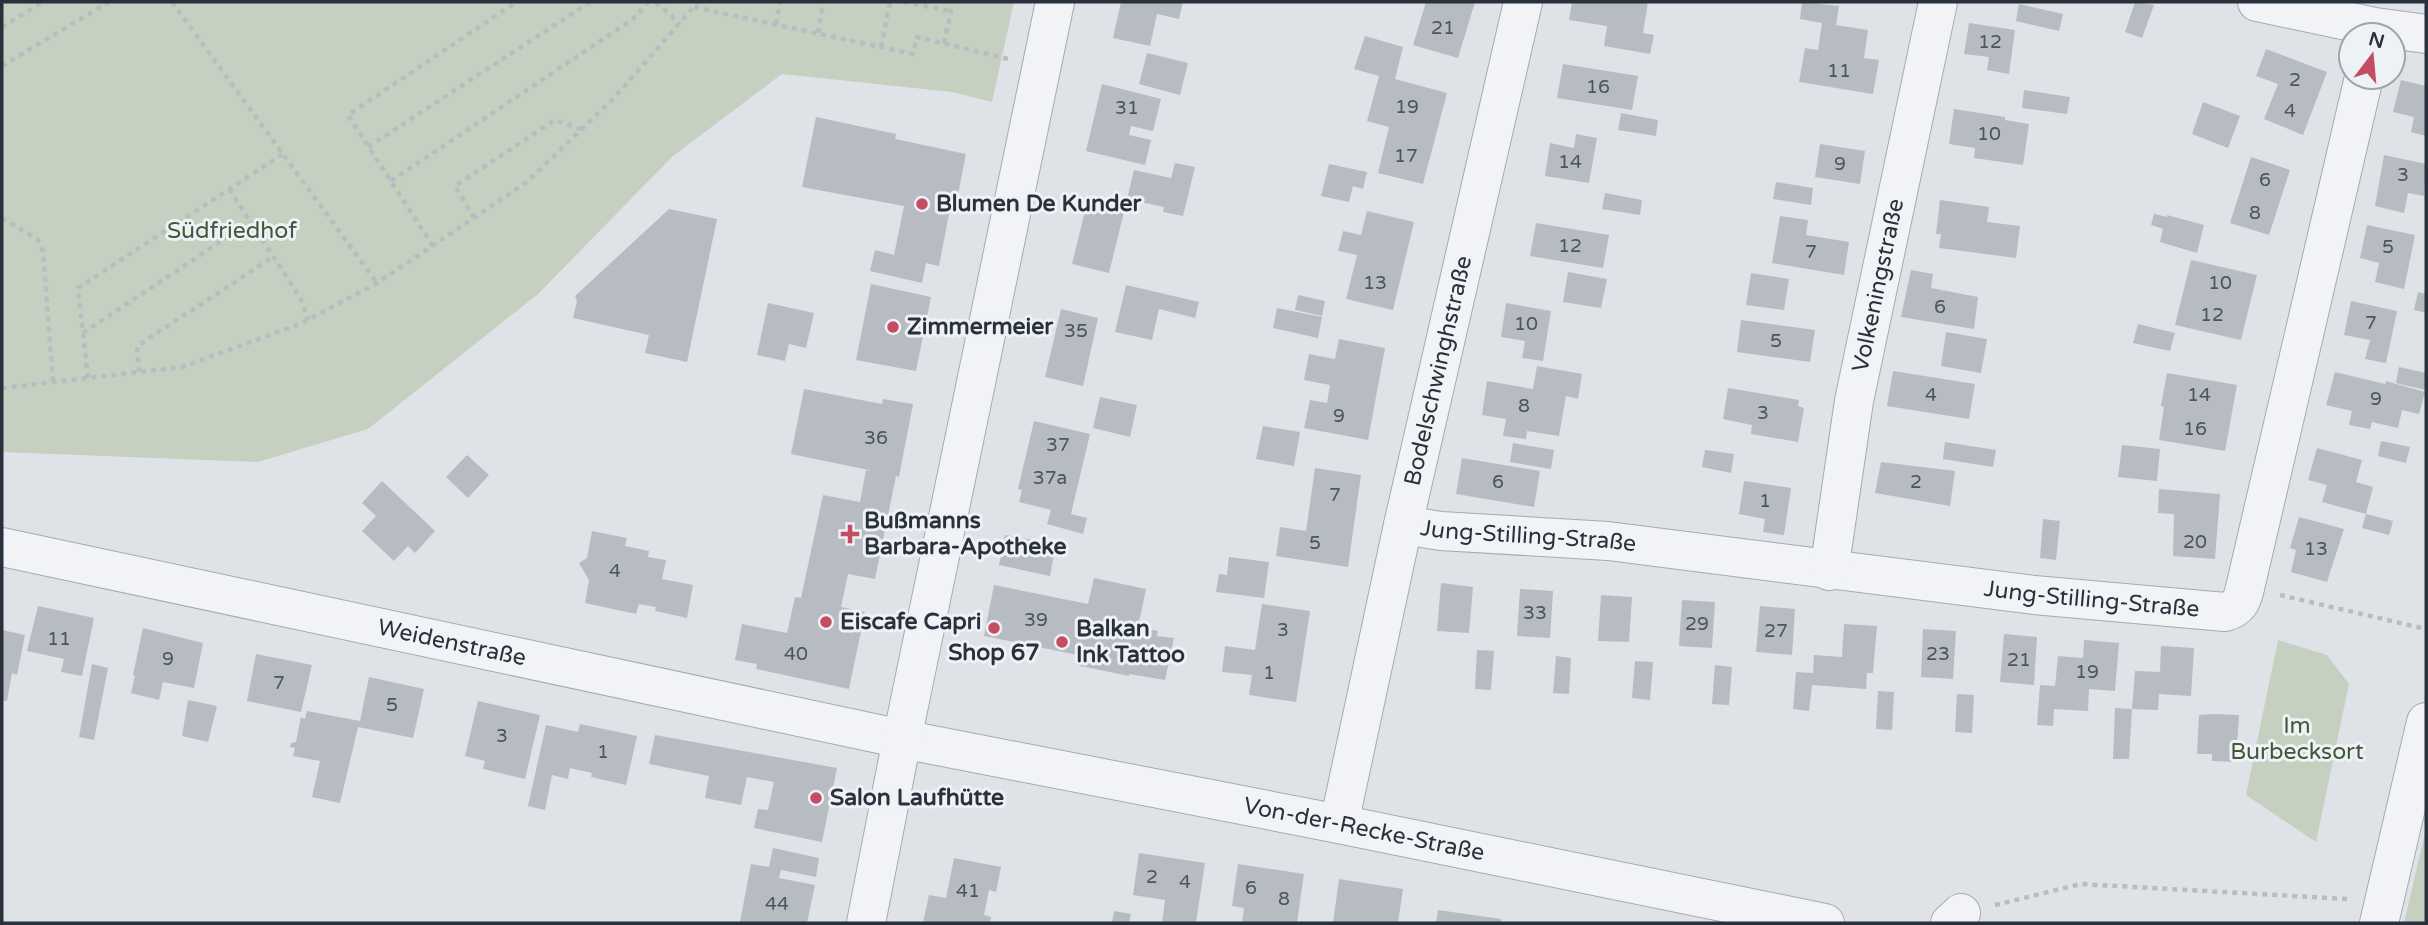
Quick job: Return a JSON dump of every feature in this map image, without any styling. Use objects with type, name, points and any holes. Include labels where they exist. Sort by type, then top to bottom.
[{"type":"street","points":[[866,923],[1055,2]]},
{"type":"street","name":"Bodelschwinghstraße","points":[[1339,824],[1403,525],[1523,2]]},
{"type":"street","name":"Volkeningstraße","points":[[1829,571],[1854,401],[1938,2]]},
{"type":"street","points":[[2257,2],[2337,22]]},
{"type":"street","points":[[2407,33],[2426,34]]},
{"type":"street","name":"Jung-Stilling-Straße","points":[[1403,525],[1441,531],[1608,541],[2034,595],[2225,612],[2233,610],[2240,604],[2245,588],[2361,91]]},
{"type":"street","name":"Weidenstraße","points":[[2,547],[902,739]]},
{"type":"street","points":[[2381,912],[2426,722]]},
{"type":"street","name":"Von-der-Recke-Straße","points":[[902,739],[1825,923]]},
{"type":"path","points":[[2,27],[44,2]]},
{"type":"path","points":[[2,66],[109,2]]},
{"type":"path","points":[[172,2],[377,283]]},
{"type":"path","points":[[433,246],[348,115],[516,2]]},
{"type":"path","points":[[369,147],[590,2]]},
{"type":"path","points":[[391,181],[633,19],[648,2]]},
{"type":"path","points":[[656,2],[680,24]]},
{"type":"path","points":[[776,24],[780,2]]},
{"type":"path","points":[[818,33],[823,2]]},
{"type":"path","points":[[881,47],[890,2]]},
{"type":"path","points":[[904,2],[951,12]]},
{"type":"path","points":[[944,43],[953,2]]},
{"type":"path","points":[[2,388],[181,367],[308,320],[377,283],[527,182],[613,99],[696,4],[913,54],[917,37],[1041,67]]},
{"type":"path","points":[[474,218],[455,187],[555,120],[582,129]]},
{"type":"path","points":[[88,378],[78,288],[283,154]]},
{"type":"path","points":[[229,189],[301,299],[308,320]]},
{"type":"path","points":[[2,218],[37,239],[43,251],[53,382]]},
{"type":"path","points":[[83,333],[250,222]]},
{"type":"path","points":[[139,372],[137,346],[272,257]]},
{"type":"path","points":[[2245,588],[2426,629]]},
{"type":"path","points":[[1955,918],[2081,884],[2381,912]]},
{"type":"green space","name":"Südfriedhof","points":[[2,2],[1014,2],[992,102],[952,92],[782,74],[673,156],[538,294],[368,429],[258,462],[2,452]]},
{"type":"green space","name":"Im Burbecksort","points":[[2278,640],[2327,655],[2349,684],[2316,842],[2246,795]]},
{"type":"green space","points":[[2426,829],[2426,923],[2404,923]]},
{"type":"building","points":[[1121,2],[1183,2],[1179,19],[1157,14],[1150,46],[1113,38]]},
{"type":"building","points":[[1426,2],[1475,2],[1458,58],[1413,45]]},
{"type":"building","points":[[1572,2],[1648,2],[1643,33],[1654,35],[1650,54],[1604,46],[1607,26],[1569,20]]},
{"type":"building","points":[[1802,2],[1839,6],[1836,25],[1868,30],[1864,58],[1879,60],[1873,94],[1799,82],[1805,48],[1818,50],[1822,23],[1800,19]]},
{"type":"building","points":[[2135,2],[2154,5],[2142,38],[2125,32]]},
{"type":"building","points":[[2019,4],[2063,14],[2059,31],[2016,21]]},
{"type":"building","points":[[1969,23],[2015,30],[2009,74],[1987,70],[1989,57],[1964,54]]},
{"type":"building","points":[[1365,36],[1403,47],[1395,79],[1447,93],[1423,184],[1378,173],[1389,127],[1367,121],[1379,76],[1354,69]]},
{"type":"building","points":[[2266,49],[2327,72],[2303,135],[2264,119],[2278,84],[2256,76]]},
{"type":"building","points":[[1147,53],[1188,63],[1180,95],[1139,84]]},
{"type":"building","points":[[1563,64],[1638,76],[1632,110],[1557,98]]},
{"type":"building","points":[[2407,81],[2426,86],[2426,136],[2411,132],[2414,117],[2393,112],[2398,91],[2407,91]]},
{"type":"building","points":[[1102,84],[1161,99],[1153,131],[1131,126],[1129,135],[1151,140],[1145,165],[1086,151]]},
{"type":"building","points":[[2024,90],[2070,97],[2067,114],[2022,108]]},
{"type":"building","points":[[2203,102],[2240,116],[2228,148],[2192,134]]},
{"type":"building","points":[[1954,109],[2005,117],[2005,120],[2029,124],[2023,165],[1974,158],[1975,148],[1949,144]]},
{"type":"building","points":[[1621,113],[1658,120],[1656,136],[1618,130]]},
{"type":"building","points":[[816,117],[896,134],[895,139],[966,154],[958,194],[953,193],[939,266],[926,263],[922,283],[870,271],[875,250],[894,255],[904,206],[802,187]]},
{"type":"building","points":[[1576,134],[1597,138],[1589,183],[1545,176],[1550,143],[1574,148]]},
{"type":"building","points":[[1820,144],[1865,151],[1860,184],[1815,177]]},
{"type":"building","points":[[2384,155],[2426,164],[2424,196],[2408,193],[2404,213],[2375,206]]},
{"type":"building","points":[[2251,157],[2290,170],[2269,235],[2230,223]]},
{"type":"building","points":[[1175,163],[1195,167],[1183,216],[1163,212],[1164,207],[1127,199],[1134,170],[1171,178]]},
{"type":"building","points":[[1329,164],[1367,172],[1363,189],[1353,186],[1349,202],[1321,196]]},
{"type":"building","points":[[1776,182],[1813,188],[1811,205],[1773,199]]},
{"type":"building","points":[[1605,193],[1642,200],[1640,215],[1602,209]]},
{"type":"building","points":[[1088,199],[1125,208],[1109,273],[1072,264]]},
{"type":"building","points":[[1940,200],[1989,207],[1987,222],[2020,226],[2016,258],[1939,248],[1941,234],[1936,234]]},
{"type":"building","points":[[669,209],[717,219],[687,362],[645,353],[649,335],[573,318],[577,301],[575,296]]},
{"type":"building","points":[[1367,211],[1414,222],[1393,310],[1346,299],[1357,255],[1338,251],[1343,231],[1361,235]]},
{"type":"building","points":[[2154,214],[2204,225],[2197,253],[2160,242],[2163,229],[2151,225]]},
{"type":"building","points":[[1780,216],[1808,220],[1806,235],[1849,242],[1844,275],[1772,263]]},
{"type":"building","points":[[1536,223],[1609,235],[1603,268],[1530,256]]},
{"type":"building","points":[[2367,225],[2415,235],[2404,289],[2375,282],[2379,263],[2360,258]]},
{"type":"building","points":[[2191,260],[2257,275],[2241,340],[2175,325]]},
{"type":"building","points":[[1911,270],[1933,274],[1931,288],[1978,297],[1974,329],[1901,317]]},
{"type":"building","points":[[1568,272],[1607,279],[1601,308],[1563,302]]},
{"type":"building","points":[[1751,273],[1789,279],[1784,310],[1746,305]]},
{"type":"building","name":"Zimmermeier","points":[[871,284],[931,297],[916,371],[856,360]]},
{"type":"building","points":[[1126,285],[1199,302],[1195,318],[1159,309],[1152,340],[1115,332]]},
{"type":"building","points":[[2418,292],[2426,294],[2426,313],[2414,310]]},
{"type":"building","points":[[1298,295],[1325,301],[1322,316],[1295,310]]},
{"type":"building","points":[[2351,301],[2397,311],[2386,363],[2365,359],[2370,340],[2344,335]]},
{"type":"building","points":[[768,303],[814,313],[806,348],[789,344],[785,361],[757,355]]},
{"type":"building","points":[[1506,303],[1551,311],[1543,361],[1522,358],[1525,341],[1501,337]]},
{"type":"building","points":[[1277,308],[1322,317],[1318,338],[1273,328]]},
{"type":"building","points":[[1061,309],[1098,318],[1083,386],[1045,377]]},
{"type":"building","points":[[1741,320],[1815,330],[1810,362],[1737,352]]},
{"type":"building","points":[[2138,324],[2175,333],[2170,351],[2133,343]]},
{"type":"building","points":[[1946,332],[1987,339],[1981,373],[1941,366]]},
{"type":"building","points":[[1339,339],[1385,348],[1368,440],[1304,428],[1310,400],[1327,403],[1330,385],[1304,380],[1309,354],[1335,359]]},
{"type":"building","points":[[1537,366],[1582,374],[1578,399],[1566,396],[1559,436],[1527,431],[1526,439],[1503,436],[1506,419],[1482,415],[1487,381],[1533,389]]},
{"type":"building","points":[[2399,367],[2426,373],[2426,390],[2396,383]]},
{"type":"building","points":[[1893,371],[1975,384],[1969,419],[1887,406]]},
{"type":"building","points":[[2335,372],[2385,384],[2386,381],[2425,392],[2419,414],[2402,410],[2398,428],[2372,422],[2370,429],[2349,425],[2352,411],[2326,405]]},
{"type":"building","points":[[2167,373],[2237,385],[2225,451],[2159,440]]},
{"type":"building","points":[[1728,388],[1799,400],[1798,406],[1804,408],[1798,442],[1751,434],[1752,425],[1723,419]]},
{"type":"building","points":[[804,389],[882,404],[883,399],[913,404],[875,579],[848,574],[841,607],[865,612],[849,689],[756,669],[757,664],[735,660],[742,624],[787,633],[795,597],[801,598],[823,495],[860,502],[866,470],[869,471],[869,470],[791,454]]},
{"type":"building","points":[[1100,397],[1137,405],[1130,437],[1093,428]]},
{"type":"building","points":[[1034,421],[1090,434],[1071,514],[1087,518],[1083,534],[1047,524],[1051,510],[1019,502],[1022,490],[1018,489]]},
{"type":"building","points":[[1263,426],[1300,432],[1294,466],[1256,459]]},
{"type":"building","points":[[2381,441],[2410,447],[2406,463],[2378,456]]},
{"type":"building","points":[[1945,442],[1996,450],[1993,467],[1943,459]]},
{"type":"building","points":[[1513,443],[1554,450],[1551,469],[1510,462]]},
{"type":"building","points":[[2122,445],[2160,449],[2157,481],[2118,477]]},
{"type":"building","points":[[2317,448],[2362,460],[2356,482],[2373,487],[2366,514],[2322,502],[2327,485],[2308,480]]},
{"type":"building","points":[[1705,450],[1734,454],[1731,473],[1702,467]]},
{"type":"building","points":[[467,455],[489,475],[468,498],[446,477]]},
{"type":"building","points":[[1462,458],[1540,471],[1534,507],[1456,494]]},
{"type":"building","points":[[1881,462],[1955,471],[1950,506],[1875,493]]},
{"type":"building","points":[[1315,468],[1361,475],[1348,567],[1276,556],[1280,527],[1306,531]]},
{"type":"building","points":[[382,481],[435,531],[415,553],[408,546],[394,561],[362,531],[376,516],[362,503]]},
{"type":"building","points":[[1744,481],[1791,488],[1784,535],[1763,532],[1765,519],[1739,514]]},
{"type":"building","points":[[2159,489],[2220,494],[2215,559],[2173,556],[2174,514],[2158,513]]},
{"type":"building","points":[[2366,514],[2393,521],[2389,535],[2362,528]]},
{"type":"building","points":[[2299,517],[2344,529],[2327,582],[2291,572],[2296,550],[2290,548]]},
{"type":"building","points":[[2043,519],[2060,521],[2056,560],[2040,558]]},
{"type":"building","points":[[592,531],[627,538],[625,546],[649,551],[648,557],[666,560],[662,579],[693,585],[687,618],[655,611],[656,607],[639,604],[636,614],[585,603],[589,580],[579,563],[587,558]]},
{"type":"building","points":[[1005,535],[1056,544],[1050,576],[999,565]]},
{"type":"building","points":[[1229,557],[1269,562],[1264,598],[1216,592],[1219,574],[1227,575]]},
{"type":"building","points":[[1094,578],[1146,589],[1138,627],[1158,631],[1157,636],[1174,638],[1165,680],[1076,665],[1078,655],[984,636],[994,585],[1088,604]]},
{"type":"building","points":[[1441,583],[1473,587],[1469,633],[1437,631]]},
{"type":"building","points":[[1520,589],[1553,591],[1550,638],[1517,636]]},
{"type":"building","points":[[1601,595],[1632,597],[1629,642],[1598,641]]},
{"type":"building","points":[[1682,600],[1715,602],[1712,648],[1679,646]]},
{"type":"building","points":[[1262,604],[1310,611],[1296,702],[1249,695],[1252,675],[1222,672],[1225,646],[1255,650]]},
{"type":"building","points":[[38,606],[94,618],[82,676],[61,672],[64,659],[27,651]]},
{"type":"building","points":[[1760,606],[1795,609],[1792,655],[1756,652]]},
{"type":"building","points":[[1844,624],[1877,626],[1873,673],[1867,673],[1866,689],[1812,685],[1809,711],[1793,709],[1796,672],[1813,673],[1814,655],[1842,657]]},
{"type":"building","points":[[143,628],[203,643],[194,688],[163,682],[159,700],[131,693]]},
{"type":"building","points":[[1923,629],[1956,631],[1953,679],[1921,677]]},
{"type":"building","points":[[2,630],[25,635],[17,675],[12,673],[7,701],[2,700]]},
{"type":"building","points":[[2004,634],[2037,637],[2034,685],[2000,682]]},
{"type":"building","points":[[2084,640],[2119,643],[2115,691],[2089,689],[2088,711],[2054,709],[2053,726],[2037,725],[2040,685],[2055,686],[2058,656],[2083,658]]},
{"type":"building","points":[[2161,646],[2194,648],[2191,696],[2159,694],[2158,710],[2132,709],[2135,671],[2160,672]]},
{"type":"building","points":[[1477,650],[1494,651],[1491,690],[1475,689]]},
{"type":"building","points":[[256,654],[312,665],[301,712],[247,701]]},
{"type":"building","points":[[1556,656],[1571,658],[1569,694],[1553,693]]},
{"type":"building","points":[[1635,661],[1653,662],[1650,700],[1632,698]]},
{"type":"building","points":[[92,664],[108,668],[94,740],[79,737]]},
{"type":"building","points":[[1715,665],[1732,667],[1729,705],[1712,704]]},
{"type":"building","points":[[369,677],[424,689],[413,738],[358,727],[340,803],[312,797],[320,761],[293,756],[295,748],[290,747],[291,743],[296,742],[301,717],[305,719],[307,711],[360,721]]},
{"type":"building","points":[[1878,691],[1894,692],[1892,730],[1876,729]]},
{"type":"building","points":[[1957,694],[1974,695],[1972,733],[1955,732]]},
{"type":"building","points":[[188,700],[217,706],[208,742],[182,736]]},
{"type":"building","points":[[478,701],[540,715],[525,779],[483,769],[485,761],[465,756]]},
{"type":"building","points":[[2115,708],[2132,709],[2129,759],[2113,759]]},
{"type":"building","points":[[2199,715],[2239,715],[2236,762],[2212,761],[2212,754],[2197,754]]},
{"type":"building","points":[[580,724],[637,736],[626,785],[591,777],[592,773],[570,768],[568,779],[552,775],[545,810],[528,806],[546,725],[578,732]]},
{"type":"building","points":[[655,735],[837,768],[822,842],[754,828],[758,809],[768,810],[774,782],[747,777],[741,805],[705,798],[709,776],[649,764]]},
{"type":"building","points":[[773,848],[819,858],[816,877],[781,870],[779,878],[815,885],[807,923],[740,922],[751,864],[769,867]]},
{"type":"building","points":[[1139,853],[1205,863],[1196,923],[1162,923],[1165,900],[1133,895]]},
{"type":"building","points":[[954,858],[1001,867],[996,892],[989,890],[984,915],[991,917],[990,923],[923,923],[929,895],[946,898]]},
{"type":"building","points":[[1238,864],[1304,874],[1297,923],[1242,923],[1244,908],[1232,906]]},
{"type":"building","points":[[1339,879],[1403,889],[1398,923],[1333,923]]},
{"type":"building","points":[[1438,910],[1501,919],[1501,923],[1436,923]]},
{"type":"building","points":[[1114,911],[1131,914],[1129,923],[1112,923]]},
{"type":"place","name":"Blumen De Kunder","points":[[922,204]]},
{"type":"place","name":"Zimmermeier","points":[[893,327]]},
{"type":"place","name":"Bußmanns Barbara-Apotheke","points":[[850,534]]},
{"type":"place","name":"Eiscafe Capri","points":[[826,622]]},
{"type":"place","name":"Shop 67","points":[[994,628]]},
{"type":"place","name":"Balkan Ink Tattoo","points":[[1062,642]]},
{"type":"place","name":"Salon Laufhütte","points":[[816,798]]}]
